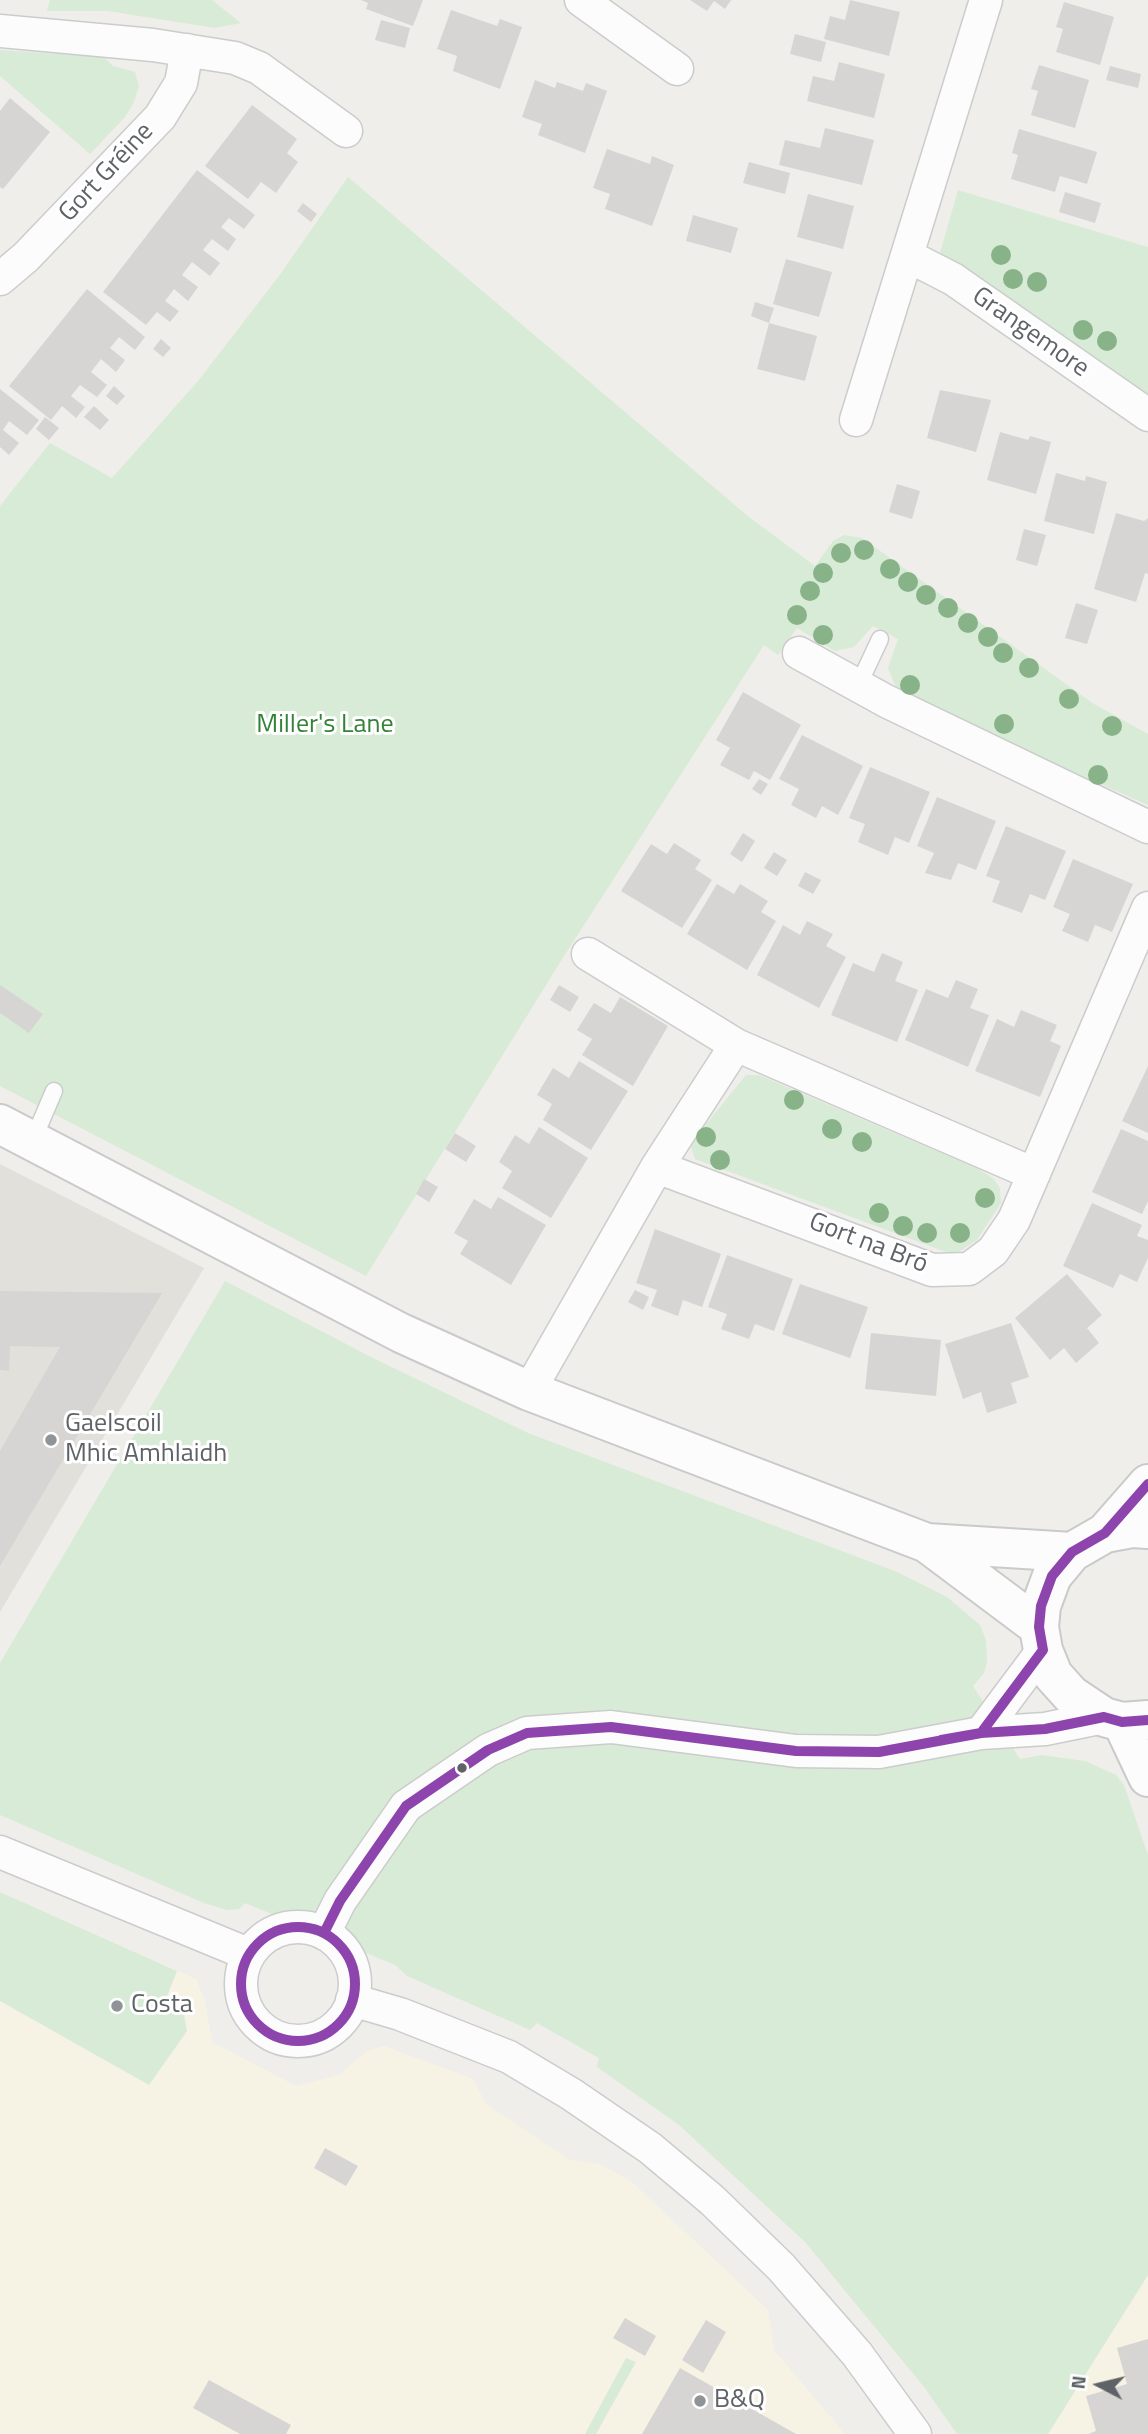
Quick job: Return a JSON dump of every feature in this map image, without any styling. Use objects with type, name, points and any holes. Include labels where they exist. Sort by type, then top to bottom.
[{"type":"street","points":[[581,0],[677,69]]},
{"type":"street","points":[[856,420],[986,0]]},
{"type":"street","points":[[0,31],[187,50],[235,58],[259,68],[346,131]]},
{"type":"street","name":"Gort Gréine","points":[[0,279],[36,247],[160,117],[181,83],[187,50]]},
{"type":"street","name":"Grangemore","points":[[908,256],[953,279],[1148,415]]},
{"type":"street","points":[[799,653],[858,687],[1002,759],[1107,805],[1148,827]]},
{"type":"street","name":"Gort na Bró","points":[[657,1167],[932,1270],[947,1272],[969,1269],[993,1251],[1014,1220],[1148,908]]},
{"type":"street","points":[[589,954],[736,1045],[1034,1174]]},
{"type":"street","points":[[529,1391],[657,1167],[736,1045]]},
{"type":"street","points":[[16,1132],[454,1359],[529,1391],[927,1542],[1072,1552]]},
{"type":"street","points":[[1148,1483],[1105,1533],[1072,1552],[1052,1576],[1041,1606],[1041,1638],[1053,1675],[1070,1695],[1125,1720],[1148,1777]]},
{"type":"street","points":[[1105,1533],[1132,1528],[1148,1529]]},
{"type":"street","points":[[927,1542],[1041,1638]]},
{"type":"street","points":[[981,1733],[1041,1638]]},
{"type":"street","points":[[324,1933],[340,1900],[406,1806],[488,1750],[527,1733],[611,1727],[796,1751],[879,1752],[981,1733],[1125,1720]]},
{"type":"street","points":[[0,1852],[248,1954]]},
{"type":"street","points":[[297,1926],[324,1933],[347,1955],[355,1985],[344,2017],[330,2030],[314,2039],[295,2041],[277,2037],[261,2027],[249,2013],[243,1999],[241,1983],[248,1954],[258,1943],[282,1929],[297,1926]]},
{"type":"street","points":[[352,2000],[400,2014],[509,2057],[571,2094],[650,2148],[712,2200],[781,2267],[857,2354],[915,2434]]},
{"type":"lane","points":[[858,687],[880,639]]},
{"type":"lane","points":[[16,1132],[54,1091]]},
{"type":"shaded area","name":"Gaelscoil Mhic Amhlaidh","points":[[0,1164],[204,1268],[0,1612]]},
{"type":"shaded area","points":[[0,1892],[196,1979],[205,2001],[212,2042],[296,2086],[339,2075],[367,2051],[384,2046],[473,2079],[486,2104],[570,2160],[599,2164],[631,2181],[768,2310],[774,2350],[845,2434],[0,2434]]},
{"type":"shaded area","points":[[1148,2275],[1148,2434],[1048,2434]]},
{"type":"green space","points":[[50,0],[212,0],[241,23],[215,28],[108,11],[47,11]]},
{"type":"green space","points":[[0,50],[104,57],[113,66],[135,72],[139,86],[134,102],[125,117],[90,154],[0,76]]},
{"type":"green space","name":"Miller's Lane","points":[[348,177],[749,517],[815,566],[833,541],[844,535],[862,538],[1094,704],[1148,734],[1148,805],[945,715],[897,690],[888,668],[898,639],[873,626],[854,647],[835,651],[797,628],[778,655],[764,645],[559,964],[366,1276],[0,1086],[0,506],[50,443],[112,478],[198,381],[279,276]]},
{"type":"green space","points":[[958,190],[1148,247],[1148,399],[940,253]]},
{"type":"green space","points":[[746,1075],[759,1075],[976,1168],[993,1178],[1000,1188],[1001,1203],[977,1240],[954,1255],[695,1159],[691,1147],[694,1139]]},
{"type":"green space","points":[[225,1281],[373,1358],[528,1433],[895,1571],[947,1597],[980,1625],[986,1640],[987,1662],[984,1673],[973,1686],[1020,1759],[1042,1755],[1085,1761],[1116,1775],[1124,1785],[1148,1855],[1148,2275],[1048,2434],[957,2434],[924,2387],[805,2242],[679,2125],[597,2067],[599,2058],[537,2023],[530,2030],[407,1976],[395,1965],[245,1903],[239,1909],[227,1910],[204,1903],[0,1815],[0,1663]]},
{"type":"green space","points":[[0,1892],[177,1971],[167,1996],[183,2009],[187,2031],[149,2085],[0,2001]]},
{"type":"green space","points":[[626,2358],[636,2362],[596,2434],[585,2434]]},
{"type":"building","points":[[361,0],[423,0],[413,26],[366,9],[368,3]]},
{"type":"building","points":[[690,0],[731,0],[725,9],[714,1],[707,11]]},
{"type":"building","points":[[850,0],[900,12],[889,56],[824,39],[830,16],[845,20]]},
{"type":"building","points":[[1064,2],[1114,17],[1100,65],[1056,52],[1063,29],[1056,27]]},
{"type":"building","points":[[451,10],[497,26],[500,19],[522,27],[500,89],[453,71],[457,56],[437,49]]},
{"type":"building","points":[[381,20],[410,28],[405,48],[375,40]]},
{"type":"building","points":[[795,34],[826,42],[821,62],[790,54]]},
{"type":"building","points":[[839,62],[885,74],[874,118],[807,101],[813,76],[834,81]]},
{"type":"building","points":[[1039,65],[1089,80],[1075,128],[1031,115],[1038,91],[1031,89]]},
{"type":"building","points":[[1110,66],[1141,74],[1138,88],[1106,80]]},
{"type":"building","points":[[535,80],[555,88],[557,82],[583,91],[586,83],[607,91],[585,153],[538,135],[542,124],[522,117]]},
{"type":"building","points":[[10,98],[50,132],[3,189],[0,187],[0,111]]},
{"type":"building","points":[[252,105],[297,139],[287,153],[298,162],[276,193],[261,182],[248,199],[205,166]]},
{"type":"building","points":[[825,128],[874,140],[862,185],[779,165],[785,140],[820,148]]},
{"type":"building","points":[[1019,129],[1097,152],[1087,184],[1060,176],[1055,192],[1011,179],[1018,155],[1012,153]]},
{"type":"building","points":[[607,149],[650,164],[652,156],[674,165],[652,226],[605,209],[610,194],[593,188]]},
{"type":"building","points":[[749,162],[790,173],[785,194],[743,183]]},
{"type":"building","points":[[197,170],[255,215],[244,229],[229,218],[221,227],[236,239],[228,251],[212,239],[203,250],[220,263],[210,276],[192,262],[182,275],[198,287],[188,301],[174,289],[165,301],[179,311],[170,322],[157,312],[146,325],[103,292]]},
{"type":"building","points":[[1065,192],[1101,203],[1095,223],[1059,212]]},
{"type":"building","points":[[808,194],[854,206],[843,249],[797,237]]},
{"type":"building","points":[[303,203],[317,214],[311,222],[297,211]]},
{"type":"building","points":[[693,215],[738,228],[731,253],[686,241]]},
{"type":"building","points":[[786,259],[832,272],[819,317],[773,304]]},
{"type":"building","points":[[87,289],[145,337],[135,350],[119,337],[110,348],[125,360],[116,372],[101,359],[91,372],[107,385],[97,397],[80,385],[71,396],[85,407],[76,418],[62,406],[51,420],[9,386]]},
{"type":"building","points":[[755,302],[774,308],[769,323],[751,316]]},
{"type":"building","points":[[769,323],[817,336],[805,381],[757,369]]},
{"type":"building","points":[[161,339],[171,348],[163,357],[153,349]]},
{"type":"building","points":[[114,386],[125,396],[117,405],[106,396]]},
{"type":"building","points":[[0,389],[39,420],[27,435],[9,421],[3,430],[19,443],[9,455],[0,447]]},
{"type":"building","points":[[940,390],[991,400],[976,452],[927,438]]},
{"type":"building","points":[[94,406],[109,420],[100,430],[84,417]]},
{"type":"building","points":[[45,417],[59,428],[49,440],[36,429]]},
{"type":"building","points":[[1000,432],[1028,440],[1030,436],[1051,442],[1036,494],[987,480]]},
{"type":"building","points":[[1056,473],[1085,481],[1086,476],[1107,482],[1094,534],[1044,521]]},
{"type":"building","points":[[897,484],[920,491],[912,519],[889,512]]},
{"type":"building","points":[[1116,513],[1144,521],[1148,518],[1148,574],[1145,573],[1136,602],[1094,589]]},
{"type":"building","points":[[1024,529],[1046,535],[1037,566],[1016,560]]},
{"type":"building","points":[[1076,603],[1098,610],[1087,644],[1065,638]]},
{"type":"building","points":[[743,692],[801,725],[770,780],[754,771],[749,780],[720,765],[730,748],[716,740]]},
{"type":"building","points":[[802,735],[863,766],[838,815],[822,806],[816,818],[791,805],[799,789],[779,779]]},
{"type":"building","points":[[870,767],[930,792],[909,843],[895,837],[888,855],[858,842],[865,824],[849,818]]},
{"type":"building","points":[[759,779],[768,784],[761,795],[752,789]]},
{"type":"building","points":[[937,797],[996,821],[976,870],[958,863],[951,880],[925,873],[934,853],[917,846]]},
{"type":"building","points":[[1006,826],[1066,851],[1045,900],[1030,894],[1022,913],[992,902],[1000,881],[986,876]]},
{"type":"building","points":[[743,833],[755,841],[742,862],[730,854]]},
{"type":"building","points":[[674,843],[701,860],[695,869],[712,880],[682,928],[621,891],[651,844],[667,854]]},
{"type":"building","points":[[774,852],[787,860],[777,876],[764,868]]},
{"type":"building","points":[[1073,859],[1133,884],[1112,932],[1095,925],[1088,942],[1062,931],[1070,914],[1053,907]]},
{"type":"building","points":[[805,872],[821,880],[813,894],[798,886]]},
{"type":"building","points":[[717,884],[734,894],[740,884],[768,901],[761,912],[776,921],[747,970],[687,934]]},
{"type":"building","points":[[807,921],[833,934],[826,946],[846,957],[819,1008],[757,975],[783,925],[800,935]]},
{"type":"building","points":[[882,953],[903,962],[895,981],[918,990],[897,1042],[831,1015],[853,963],[874,972]]},
{"type":"building","points":[[956,980],[978,989],[970,1008],[989,1015],[968,1067],[905,1040],[926,989],[948,998]]},
{"type":"building","points":[[0,985],[43,1014],[29,1033],[0,1013]]},
{"type":"building","points":[[559,985],[579,997],[570,1012],[550,1000]]},
{"type":"building","points":[[620,997],[668,1026],[633,1086],[582,1055],[592,1039],[577,1030],[594,1003],[611,1013]]},
{"type":"building","points":[[1021,1010],[1057,1025],[1050,1041],[1061,1046],[1040,1097],[975,1071],[997,1019],[1014,1027]]},
{"type":"building","points":[[579,1061],[628,1091],[591,1150],[543,1120],[552,1104],[537,1095],[553,1068],[569,1078]]},
{"type":"building","points":[[1148,1066],[1148,1133],[1122,1121]]},
{"type":"building","points":[[539,1127],[588,1158],[551,1218],[502,1188],[512,1171],[499,1162],[515,1135],[529,1144]]},
{"type":"building","points":[[1121,1129],[1148,1141],[1148,1201],[1142,1214],[1092,1192]]},
{"type":"building","points":[[455,1133],[476,1146],[466,1162],[445,1149]]},
{"type":"building","points":[[424,1179],[438,1187],[429,1202],[416,1194]]},
{"type":"building","points":[[498,1197],[546,1225],[511,1285],[460,1254],[468,1241],[454,1233],[474,1199],[491,1209]]},
{"type":"building","points":[[1092,1203],[1142,1225],[1137,1236],[1148,1240],[1148,1258],[1137,1282],[1120,1274],[1113,1288],[1063,1266]]},
{"type":"building","points":[[655,1229],[721,1254],[702,1307],[683,1300],[678,1316],[651,1306],[657,1290],[636,1283]]},
{"type":"building","points":[[727,1255],[793,1279],[774,1331],[755,1324],[749,1339],[721,1329],[727,1314],[708,1307]]},
{"type":"building","points":[[1067,1274],[1102,1315],[1087,1328],[1099,1343],[1076,1363],[1064,1348],[1050,1360],[1015,1318]]},
{"type":"building","points":[[800,1284],[868,1307],[850,1358],[782,1334]]},
{"type":"building","points":[[635,1290],[649,1297],[643,1310],[628,1302]]},
{"type":"building","points":[[0,1291],[162,1293],[0,1566],[0,1451],[60,1347],[10,1346],[9,1371],[0,1370]]},
{"type":"building","points":[[1011,1323],[1029,1377],[1011,1383],[1017,1403],[987,1413],[981,1392],[963,1399],[945,1344]]},
{"type":"building","points":[[871,1333],[941,1340],[936,1396],[865,1389]]},
{"type":"building","points":[[325,2148],[358,2166],[346,2186],[314,2168]]},
{"type":"building","points":[[625,2318],[656,2336],[645,2356],[613,2338]]},
{"type":"building","points":[[706,2320],[726,2332],[703,2373],[682,2360]]},
{"type":"building","points":[[1148,2339],[1148,2434],[1088,2434],[1096,2431],[1086,2396],[1127,2384],[1117,2348]]},
{"type":"building","name":"B&Q","points":[[680,2368],[796,2434],[642,2434]]},
{"type":"building","points":[[209,2380],[291,2425],[286,2434],[240,2434],[193,2408]]},
{"type":"transit line","points":[[324,1933],[340,1901],[406,1806],[488,1750],[527,1733],[611,1727],[796,1751],[879,1752],[981,1733],[1043,1650],[1039,1627],[1041,1606],[1052,1576],[1072,1552],[1105,1533],[1148,1484]]},
{"type":"transit line","points":[[941,1740],[981,1733],[1045,1729],[1104,1717],[1122,1722],[1148,1720]]},
{"type":"transit line","points":[[298,1927],[320,1932],[338,1944],[350,1962],[355,1984],[350,2006],[338,2024],[320,2036],[298,2041],[276,2036],[258,2024],[246,2006],[241,1984],[246,1962],[258,1944],[276,1932],[298,1927]]},
{"type":"place","name":"Gaelscoil Mhic Amhlaidh","points":[[51,1440]]},
{"type":"place","name":"Costa","points":[[117,2006]]},
{"type":"place","name":"B&Q","points":[[700,2401]]}]
